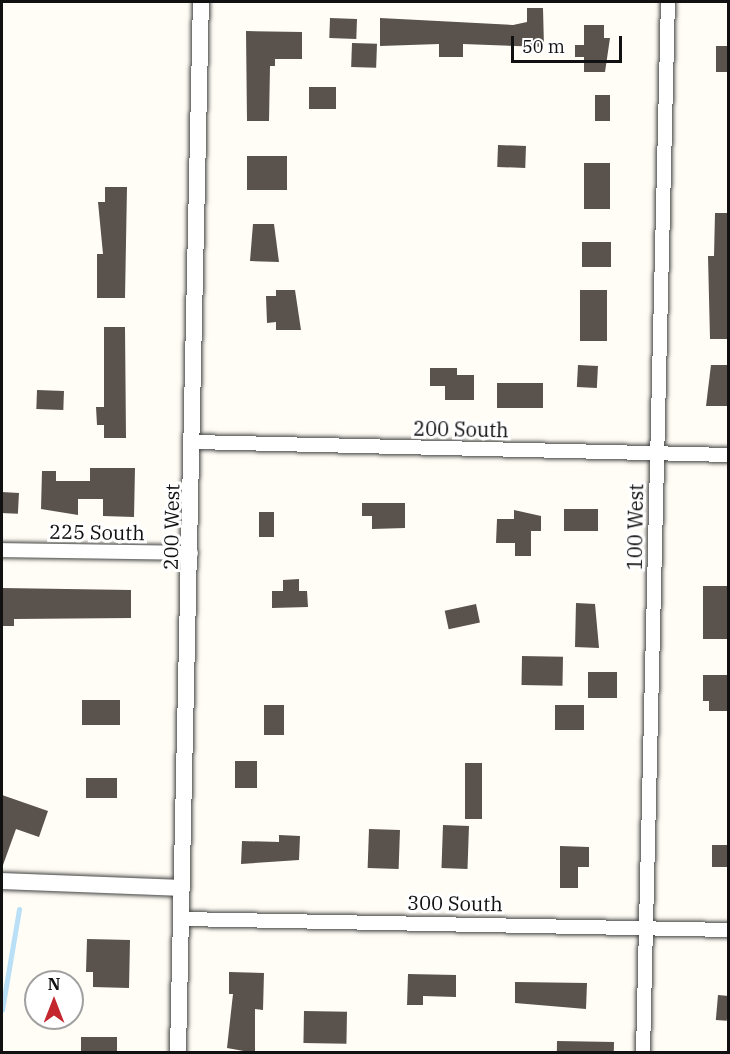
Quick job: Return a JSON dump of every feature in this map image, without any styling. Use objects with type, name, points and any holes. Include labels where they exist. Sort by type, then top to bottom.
[{"type":"street","name":"200 West","points":[[178,1053],[194,442],[201,2]]},
{"type":"street","name":"100 West","points":[[643,1053],[668,2]]},
{"type":"street","name":"200 South","points":[[194,442],[729,455]]},
{"type":"street","name":"225 South","points":[[2,550],[191,553]]},
{"type":"street","points":[[2,881],[182,888]]},
{"type":"street","name":"300 South","points":[[182,919],[729,930]]},
{"type":"building","points":[[527,8],[543,8],[544,47],[463,44],[463,57],[439,57],[439,44],[380,46],[380,18],[513,25],[527,22]]},
{"type":"building","points":[[330,18],[357,19],[356,39],[329,38]]},
{"type":"building","points":[[584,25],[604,25],[604,38],[610,38],[605,72],[584,72],[584,57],[575,57],[575,45],[584,45]]},
{"type":"building","points":[[246,31],[302,32],[302,59],[275,59],[275,66],[270,66],[269,121],[247,121]]},
{"type":"building","points":[[352,43],[377,44],[376,68],[351,67]]},
{"type":"building","points":[[716,46],[728,46],[728,72],[716,72]]},
{"type":"building","points":[[309,87],[336,87],[336,109],[309,109]]},
{"type":"building","points":[[595,95],[610,95],[610,121],[595,121]]},
{"type":"building","points":[[498,145],[526,146],[525,168],[497,167]]},
{"type":"building","points":[[247,156],[287,156],[287,190],[247,190]]},
{"type":"building","points":[[584,163],[610,163],[610,209],[584,209]]},
{"type":"building","points":[[105,187],[127,187],[125,298],[97,298],[97,254],[103,254],[98,202],[105,202]]},
{"type":"building","points":[[715,213],[729,213],[729,339],[710,339],[708,256],[714,256]]},
{"type":"building","points":[[253,224],[274,224],[279,262],[250,261]]},
{"type":"building","points":[[582,242],[611,242],[611,267],[582,267]]},
{"type":"building","points":[[276,290],[295,290],[301,330],[276,330],[276,322],[267,323],[266,296],[276,296]]},
{"type":"building","points":[[580,290],[607,290],[607,341],[580,341]]},
{"type":"building","points":[[104,327],[125,327],[126,438],[104,438],[104,425],[97,425],[96,407],[104,407]]},
{"type":"building","points":[[578,365],[598,366],[597,388],[577,387]]},
{"type":"building","points":[[711,365],[729,365],[729,406],[706,406]]},
{"type":"building","points":[[430,368],[457,368],[457,375],[474,375],[474,400],[445,400],[445,386],[430,386]]},
{"type":"building","points":[[497,383],[543,383],[543,408],[497,408]]},
{"type":"building","points":[[37,390],[64,391],[63,410],[36,409]]},
{"type":"building","points":[[90,468],[135,468],[134,517],[103,516],[103,499],[78,499],[78,515],[41,509],[42,471],[56,471],[56,481],[90,481]]},
{"type":"building","points":[[2,492],[19,493],[18,514],[2,513]]},
{"type":"building","points":[[362,503],[405,503],[405,528],[372,529],[372,516],[362,516]]},
{"type":"building","points":[[564,509],[598,509],[598,531],[564,531]]},
{"type":"building","points":[[514,510],[541,516],[541,531],[531,531],[531,556],[515,556],[515,543],[496,543],[497,519],[514,519]]},
{"type":"building","points":[[259,512],[274,512],[274,537],[259,537]]},
{"type":"building","points":[[299,579],[299,591],[307,591],[308,607],[272,608],[272,591],[283,591],[283,580]]},
{"type":"building","points":[[703,586],[728,586],[728,639],[703,639]]},
{"type":"building","points":[[2,588],[131,590],[131,618],[14,619],[14,626],[2,626]]},
{"type":"building","points":[[576,603],[595,604],[599,648],[575,647]]},
{"type":"building","points":[[476,604],[480,623],[449,629],[445,611]]},
{"type":"building","points":[[522,656],[563,657],[562,686],[521,685]]},
{"type":"building","points":[[588,672],[617,672],[617,698],[588,698]]},
{"type":"building","points":[[703,675],[729,675],[729,711],[709,711],[709,701],[703,701]]},
{"type":"building","points":[[82,700],[120,700],[120,725],[82,725]]},
{"type":"building","points":[[264,705],[284,705],[284,735],[264,735]]},
{"type":"building","points":[[555,705],[584,705],[584,730],[555,730]]},
{"type":"building","points":[[235,761],[257,761],[257,788],[235,788]]},
{"type":"building","points":[[465,763],[482,763],[482,819],[465,819]]},
{"type":"building","points":[[86,778],[117,778],[117,798],[86,798]]},
{"type":"building","points":[[2,795],[48,811],[39,837],[16,829],[3,865]]},
{"type":"building","points":[[443,825],[469,826],[467,869],[441,868]]},
{"type":"building","points":[[369,829],[400,830],[399,869],[368,868]]},
{"type":"building","points":[[279,835],[300,836],[299,860],[241,864],[242,841],[279,842]]},
{"type":"building","points":[[712,845],[728,845],[728,867],[712,867]]},
{"type":"building","points":[[560,846],[589,847],[589,867],[578,867],[578,888],[560,888]]},
{"type":"building","points":[[87,939],[130,940],[129,988],[93,987],[93,972],[86,972]]},
{"type":"building","points":[[229,972],[264,973],[263,1010],[255,1009],[255,1053],[227,1048],[233,994],[229,994]]},
{"type":"building","points":[[408,974],[456,975],[456,997],[423,996],[423,1005],[407,1005]]},
{"type":"building","points":[[515,982],[587,983],[586,1009],[515,1003]]},
{"type":"building","points":[[718,995],[728,996],[727,1021],[716,1020]]},
{"type":"building","points":[[304,1011],[347,1012],[346,1044],[303,1043]]},
{"type":"building","points":[[81,1037],[117,1037],[117,1052],[81,1052]]},
{"type":"building","points":[[557,1041],[614,1042],[614,1052],[557,1052]]},
{"type":"waterway","points":[[2,1010],[19,909]]}]
